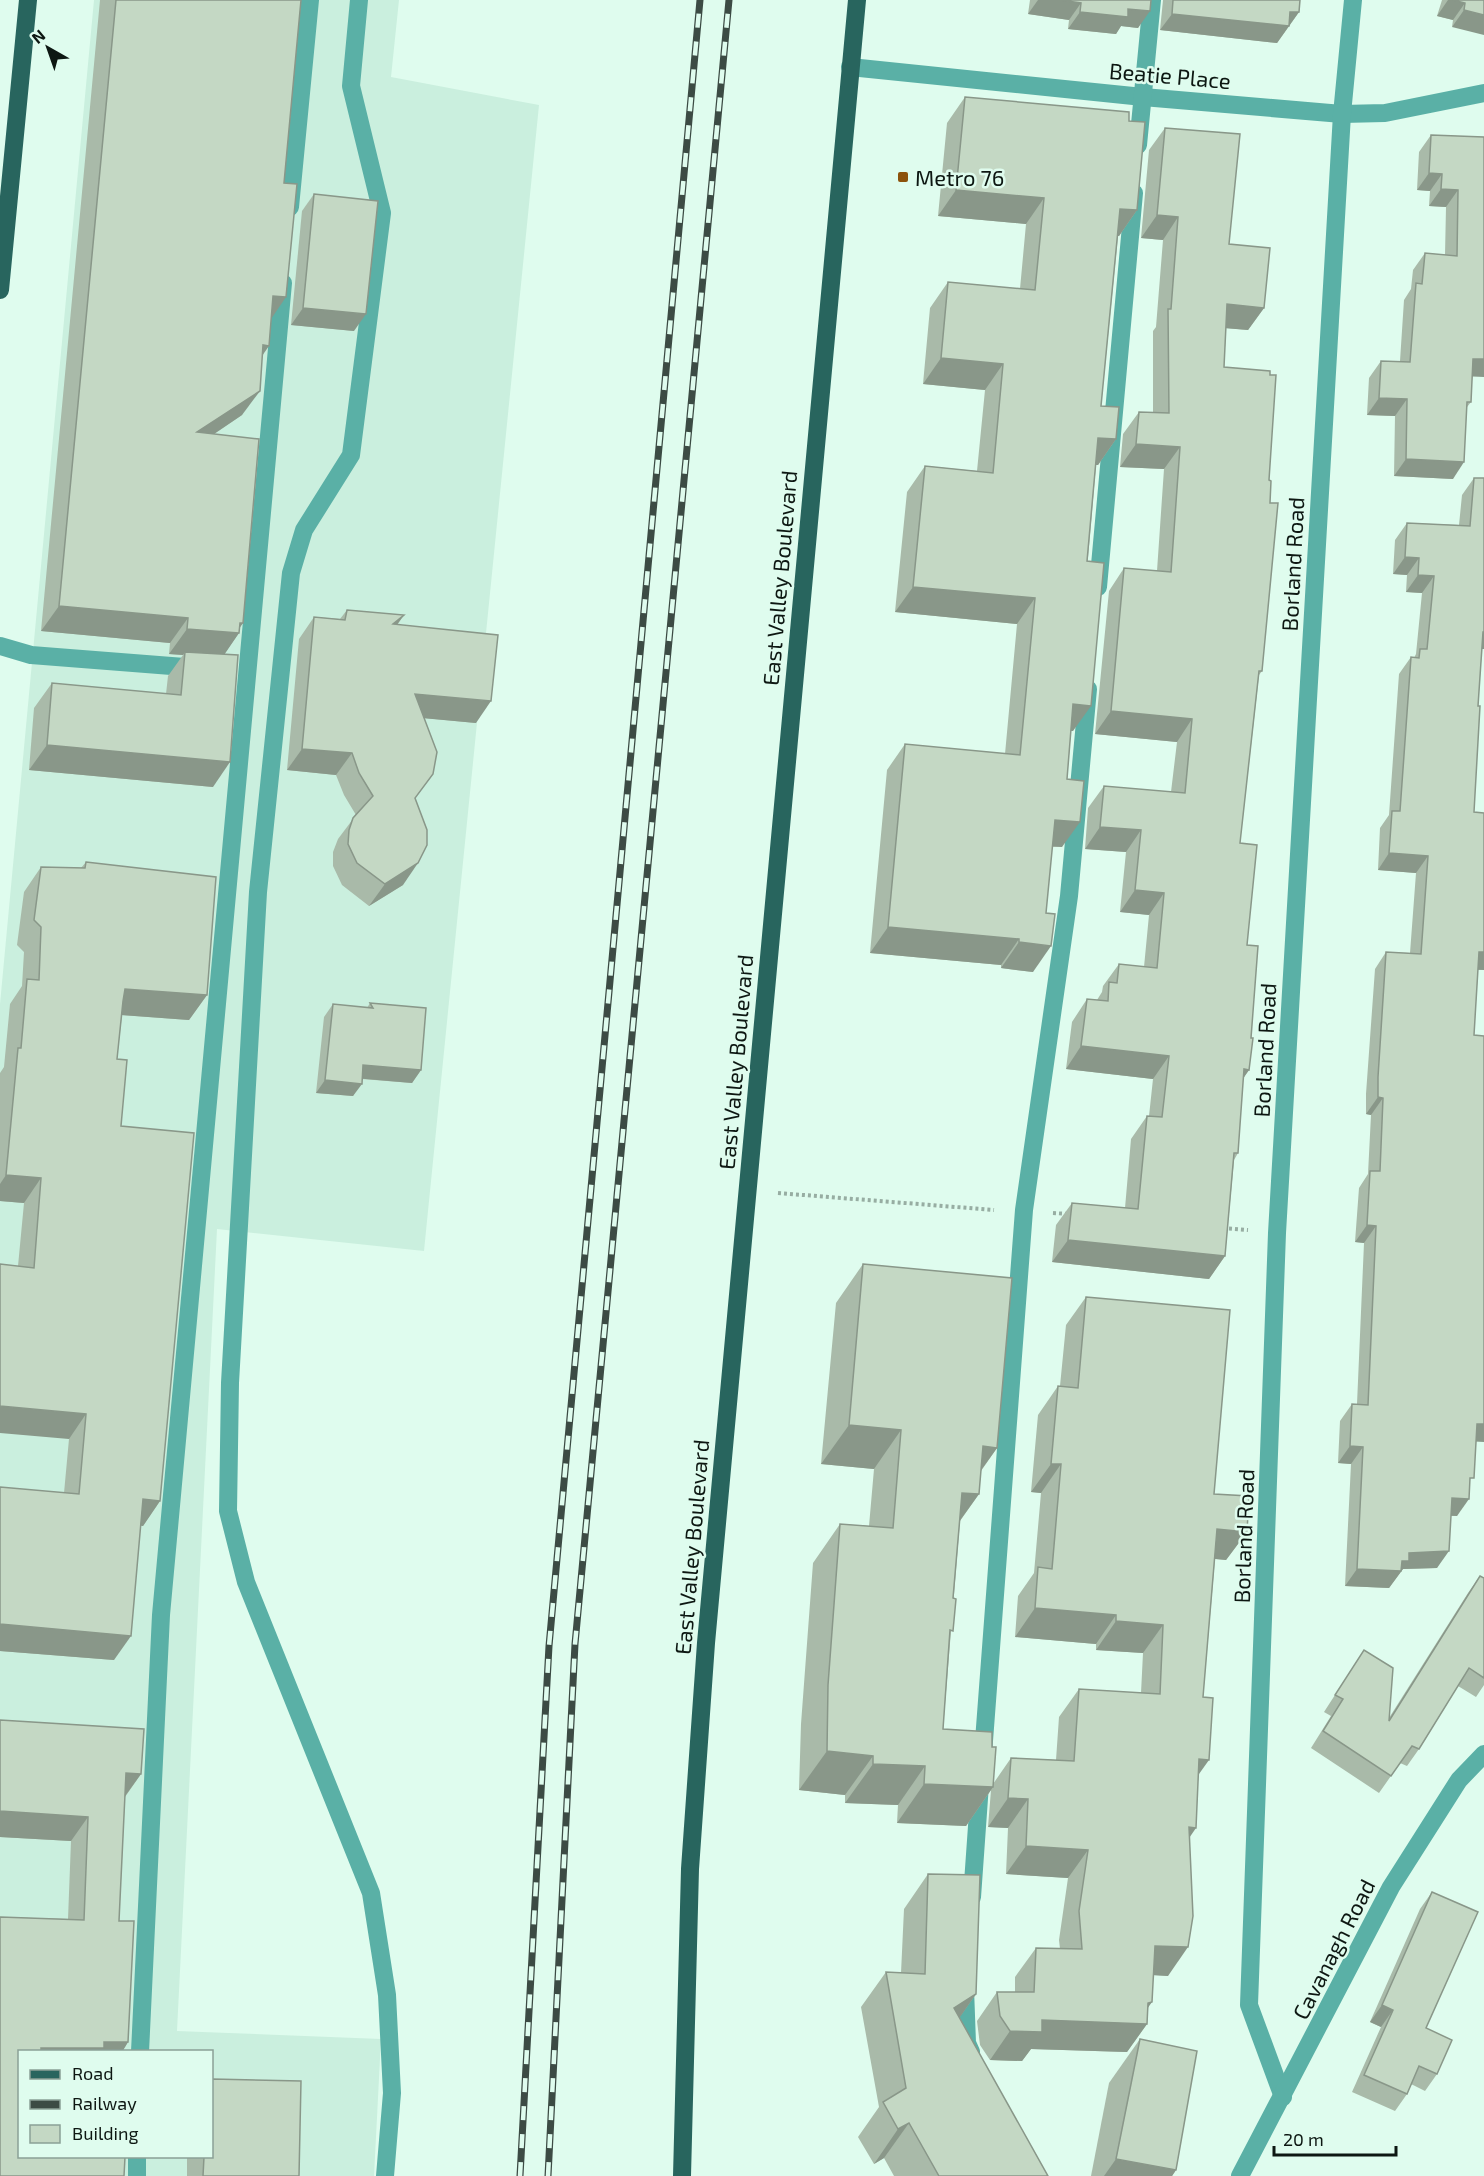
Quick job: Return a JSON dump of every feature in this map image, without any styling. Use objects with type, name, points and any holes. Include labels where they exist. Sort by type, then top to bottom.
[{"type":"main road","points":[[0,290],[28,0]]},
{"type":"main road","name":"East Valley Boulevard","points":[[682,2176],[681,2131],[691,1857],[706,1643],[857,0]]},
{"type":"street","points":[[289,223],[310,0]]},
{"type":"street","points":[[359,0],[351,86],[382,213],[351,455],[304,530],[291,573],[258,892],[231,1359],[228,1511],[246,1582],[371,1893],[387,1995],[392,2093],[385,2176]]},
{"type":"street","points":[[1137,157],[1152,0]]},
{"type":"street","name":"Borland Road","points":[[1283,2097],[1249,2005],[1277,1233],[1342,114],[1353,0]]},
{"type":"street","name":"Beatie Place","points":[[850,67],[1143,97],[1342,114],[1385,113],[1484,93]]},
{"type":"street","points":[[1096,610],[1135,181]]},
{"type":"street","points":[[140,2050],[161,1615],[284,270]]},
{"type":"street","points":[[0,646],[31,655],[247,672]]},
{"type":"street","points":[[970,1912],[1024,1210],[1070,896],[1090,670]]},
{"type":"street","name":"Cavanagh Road","points":[[1240,2176],[1391,1887],[1459,1780],[1484,1754]]},
{"type":"street","points":[[966,1971],[964,1995],[967,2043],[979,2072]]},
{"type":"street","points":[[137,2158],[137,2176]]},
{"type":"path","points":[[747,1191],[971,1209]]},
{"type":"path","points":[[1024,1210],[1070,1214]]},
{"type":"path","points":[[1220,1228],[1277,1233]]},
{"type":"shaded area","points":[[94,0],[399,0],[391,77],[539,105],[424,1251],[217,1229],[177,2031],[381,2039],[374,2176],[0,2176],[0,1004]]},
{"type":"building","points":[[116,0],[301,0],[284,183],[297,184],[286,297],[273,296],[269,346],[263,345],[260,391],[197,432],[259,439],[243,623],[240,623],[239,633],[187,629],[188,618],[59,606]]},
{"type":"building","points":[[1060,0],[1151,0],[1150,11],[1128,9],[1128,17],[1080,12],[1081,3]]},
{"type":"building","points":[[1173,0],[1300,0],[1299,12],[1290,12],[1289,26],[1172,14]]},
{"type":"building","points":[[1453,0],[1484,0],[1484,15],[1464,10],[1465,3]]},
{"type":"building","points":[[965,97],[1129,112],[1129,121],[1145,122],[1137,210],[1120,209],[1101,406],[1119,407],[1116,439],[1098,438],[1087,561],[1104,563],[1091,706],[1073,704],[1067,779],[1084,781],[1080,822],[1055,820],[1046,913],[1055,914],[1051,946],[1019,942],[1019,939],[888,927],[905,744],[1020,755],[1035,598],[913,587],[925,466],[993,473],[1003,364],[941,358],[948,282],[1035,290],[1044,198],[956,190]]},
{"type":"building","points":[[1165,128],[1240,134],[1229,244],[1270,248],[1264,308],[1227,304],[1224,367],[1270,371],[1270,375],[1276,375],[1269,480],[1271,481],[1270,503],[1278,503],[1262,671],[1259,671],[1240,843],[1257,845],[1247,945],[1258,946],[1251,1038],[1253,1038],[1249,1070],[1244,1069],[1238,1153],[1234,1153],[1225,1256],[1068,1240],[1072,1203],[1138,1209],[1147,1116],[1162,1117],[1169,1056],[1081,1046],[1087,999],[1108,1001],[1109,982],[1117,983],[1119,964],[1157,968],[1164,893],[1135,890],[1141,830],[1100,827],[1104,786],[1185,793],[1192,719],[1111,711],[1124,568],[1171,572],[1180,447],[1136,444],[1139,412],[1169,413],[1168,309],[1171,309],[1178,217],[1157,215]]},
{"type":"building","points":[[1431,135],[1484,137],[1484,359],[1473,359],[1471,402],[1467,402],[1464,462],[1406,459],[1407,399],[1379,398],[1381,361],[1410,362],[1416,283],[1422,284],[1425,253],[1457,256],[1458,190],[1441,189],[1442,174],[1429,173]]},
{"type":"building","points":[[314,194],[378,201],[366,314],[303,308]]},
{"type":"building","points":[[1474,478],[1484,478],[1484,632],[1478,706],[1480,706],[1474,812],[1484,813],[1484,952],[1479,952],[1474,1035],[1484,1036],[1484,1424],[1477,1424],[1474,1478],[1470,1478],[1469,1499],[1452,1498],[1449,1551],[1409,1553],[1409,1561],[1402,1561],[1401,1571],[1357,1569],[1363,1447],[1350,1446],[1352,1404],[1368,1405],[1376,1226],[1367,1225],[1370,1171],[1380,1171],[1383,1098],[1378,1097],[1378,1077],[1386,952],[1421,954],[1428,856],[1389,853],[1392,811],[1400,811],[1411,657],[1419,658],[1420,649],[1427,649],[1434,576],[1418,575],[1419,558],[1405,557],[1407,523],[1470,526]]},
{"type":"building","points":[[347,610],[404,615],[393,624],[498,635],[491,701],[415,694],[437,752],[433,774],[415,798],[427,830],[427,845],[418,863],[385,884],[357,863],[348,844],[353,818],[373,796],[359,773],[352,753],[302,749],[314,617],[345,620]]},
{"type":"building","points":[[185,652],[238,655],[230,762],[47,745],[52,683],[181,695]]},
{"type":"building","points":[[86,862],[216,877],[207,995],[125,989],[123,1001],[117,1059],[127,1060],[121,1126],[194,1133],[160,1501],[143,1499],[131,1636],[0,1624],[0,1487],[79,1494],[86,1414],[0,1406],[0,1264],[34,1268],[41,1178],[6,1175],[27,979],[39,980],[41,927],[34,920],[41,867],[85,868]]},
{"type":"building","points":[[370,1003],[426,1008],[421,1070],[363,1065],[362,1084],[325,1080],[333,1004],[373,1008]]},
{"type":"building","points":[[863,1264],[1012,1278],[997,1448],[983,1446],[979,1494],[962,1493],[953,1598],[956,1599],[953,1631],[950,1630],[943,1729],[992,1732],[992,1747],[996,1747],[993,1787],[924,1784],[925,1766],[873,1764],[873,1756],[827,1751],[828,1685],[840,1524],[893,1528],[901,1430],[849,1425]]},
{"type":"building","points":[[1086,1297],[1230,1310],[1214,1494],[1249,1496],[1247,1532],[1217,1529],[1203,1697],[1213,1698],[1209,1760],[1199,1759],[1196,1828],[1189,1827],[1193,1916],[1188,1947],[1155,1946],[1152,2002],[1148,2003],[1147,2024],[1042,2020],[1042,2032],[1010,2031],[1000,2016],[997,1992],[1034,1992],[1036,1948],[1082,1949],[1079,1911],[1088,1850],[1026,1846],[1028,1799],[1008,1798],[1011,1758],[1074,1761],[1079,1689],[1160,1694],[1163,1625],[1116,1621],[1116,1615],[1035,1608],[1038,1567],[1052,1569],[1061,1464],[1051,1464],[1058,1386],[1078,1388]]},
{"type":"building","points":[[1480,1576],[1484,1578],[1484,1678],[1469,1668],[1419,1749],[1412,1746],[1391,1776],[1323,1731],[1343,1699],[1335,1695],[1364,1650],[1393,1668],[1389,1721]]},
{"type":"building","points":[[0,1720],[144,1729],[141,1774],[126,1773],[119,1921],[134,1921],[128,2042],[104,2042],[104,2048],[18,2050],[18,2158],[125,2158],[124,2176],[0,2176],[0,1917],[84,1920],[88,1817],[0,1811]]},
{"type":"building","points":[[928,1874],[980,1875],[976,1994],[954,2008],[1048,2176],[939,2176],[909,2123],[898,2129],[883,2102],[906,2088],[886,1972],[925,1974]]},
{"type":"building","points":[[1432,1892],[1478,1912],[1426,2028],[1452,2040],[1437,2074],[1419,2066],[1407,2094],[1364,2075],[1393,2010],[1382,2005]]},
{"type":"building","points":[[1140,2039],[1197,2051],[1176,2170],[1116,2159]]},
{"type":"building","points":[[213,2079],[301,2081],[299,2176],[203,2176],[204,2158],[213,2158]]},
{"type":"railway","points":[[520,2176],[549,1646],[700,0]]},
{"type":"railway","points":[[548,2176],[575,1644],[729,0]]},
{"type":"place","name":"Metro 76","points":[[903,177]]}]
